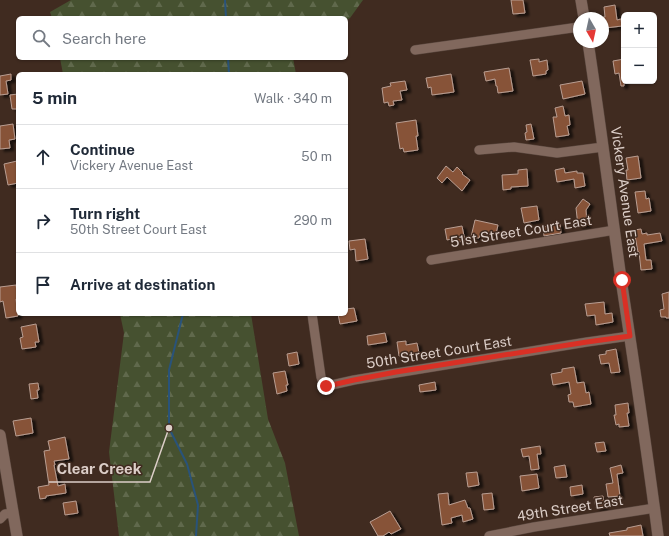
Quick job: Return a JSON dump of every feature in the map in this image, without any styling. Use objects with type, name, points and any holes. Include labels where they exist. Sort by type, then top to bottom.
[{"type":"street","points":[[581,0],[583,12]]},
{"type":"street","points":[[415,50],[573,28]]},
{"type":"street","name":"Vickery Avenue East","points":[[589,48],[658,536]]},
{"type":"street","points":[[479,150],[514,147],[557,153],[604,147]]},
{"type":"street","name":"51st Street Court East","points":[[431,260],[615,230]]},
{"type":"street","name":"50th Street Court East","points":[[312,316],[321,377],[323,383],[327,386],[396,372],[630,336]]},
{"type":"street","points":[[0,435],[17,536]]},
{"type":"street","name":"49th Street East","points":[[489,536],[534,527],[655,508]]},
{"type":"street","points":[[0,519],[5,514],[13,513]]},
{"type":"green space","points":[[71,0],[363,0],[348,19],[348,16],[51,16],[50,12]]},
{"type":"green space","points":[[60,60],[293,60],[296,72],[63,72]]},
{"type":"green space","points":[[120,316],[251,316],[268,419],[285,463],[299,536],[119,536],[109,452],[124,333]]},
{"type":"building","points":[[511,0],[523,0],[525,13],[513,14]]},
{"type":"building","points":[[615,5],[617,20],[621,19],[621,26],[609,28],[609,12],[604,12],[604,7]]},
{"type":"building","points":[[539,59],[539,62],[547,60],[548,70],[546,71],[546,74],[533,76],[530,60]]},
{"type":"building","points":[[621,60],[621,84],[624,84],[624,86],[621,86],[619,73],[615,74],[613,61]]},
{"type":"building","points":[[509,68],[513,91],[498,93],[495,79],[486,81],[484,72]]},
{"type":"building","points":[[11,74],[11,80],[6,81],[8,94],[0,95],[0,76]]},
{"type":"building","points":[[451,74],[454,92],[432,95],[431,87],[428,88],[426,78]]},
{"type":"building","points":[[405,81],[407,90],[400,91],[402,100],[393,101],[394,105],[389,106],[388,102],[384,103],[382,88],[391,86],[390,83]]},
{"type":"building","points":[[582,81],[585,94],[563,99],[560,85]]},
{"type":"building","points":[[16,94],[16,109],[12,109],[10,95]]},
{"type":"building","points":[[563,106],[565,116],[569,115],[570,125],[567,126],[569,135],[556,137],[553,117],[557,117],[555,108]]},
{"type":"building","points":[[416,120],[418,150],[404,152],[403,148],[400,149],[396,123]]},
{"type":"building","points":[[13,124],[15,139],[9,140],[10,148],[0,149],[0,126]]},
{"type":"building","points":[[531,124],[534,139],[526,140],[526,125]]},
{"type":"building","points":[[638,156],[641,178],[627,180],[626,170],[628,170],[626,158]]},
{"type":"building","points":[[16,161],[16,183],[8,185],[4,164]]},
{"type":"building","points":[[446,166],[453,172],[457,167],[463,173],[462,174],[470,180],[462,191],[447,177],[442,183],[437,178]]},
{"type":"building","points":[[564,168],[565,173],[577,171],[577,173],[583,173],[585,186],[575,188],[574,179],[557,182],[555,170]]},
{"type":"building","points":[[527,169],[528,186],[511,187],[511,189],[503,190],[502,175],[518,174],[518,170]]},
{"type":"building","points":[[645,191],[646,199],[649,198],[651,211],[638,213],[635,192]]},
{"type":"building","points":[[583,199],[590,204],[586,210],[587,225],[578,226],[576,208]]},
{"type":"building","points":[[537,206],[539,220],[524,223],[521,208]]},
{"type":"building","points":[[475,220],[498,225],[496,234],[492,233],[491,237],[480,235],[479,238],[471,237]]},
{"type":"building","points":[[560,224],[561,233],[544,236],[543,227]]},
{"type":"building","points":[[462,226],[465,241],[457,242],[456,238],[447,240],[445,229]]},
{"type":"building","points":[[641,229],[642,234],[647,233],[647,235],[660,233],[662,241],[644,244],[646,260],[651,260],[652,269],[641,270],[634,230]]},
{"type":"building","points":[[365,239],[368,259],[356,261],[355,249],[350,250],[349,241]]},
{"type":"building","points":[[16,285],[16,316],[18,316],[6,318],[3,301],[0,302],[0,287]]},
{"type":"building","points":[[669,292],[669,318],[661,317],[660,310],[664,309],[662,294]]},
{"type":"building","points":[[604,302],[605,314],[612,313],[613,322],[596,325],[595,315],[587,316],[585,304]]},
{"type":"building","points":[[354,308],[357,321],[340,324],[338,316],[348,316],[348,309]]},
{"type":"building","points":[[36,324],[39,342],[35,342],[36,347],[22,349],[20,338],[23,337],[21,327]]},
{"type":"building","points":[[385,333],[387,342],[368,345],[367,336]]},
{"type":"building","points":[[406,341],[406,345],[417,343],[419,353],[399,356],[397,342]]},
{"type":"building","points":[[616,349],[620,372],[611,373],[609,363],[601,364],[599,355],[606,354],[606,351]]},
{"type":"building","points":[[297,352],[299,364],[289,366],[287,354]]},
{"type":"building","points":[[574,367],[577,383],[584,382],[586,393],[589,392],[591,404],[574,407],[573,402],[569,402],[568,395],[571,394],[569,382],[553,385],[551,374],[562,372],[562,369]]},
{"type":"building","points":[[285,371],[288,385],[286,385],[287,391],[277,394],[273,373]]},
{"type":"building","points":[[435,382],[436,390],[420,392],[419,385]]},
{"type":"building","points":[[38,383],[38,398],[31,399],[29,384]]},
{"type":"building","points":[[628,403],[629,413],[627,413],[629,426],[619,427],[619,424],[616,425],[614,415],[616,415],[615,405]]},
{"type":"building","points":[[31,418],[33,433],[16,436],[13,421]]},
{"type":"building","points":[[65,437],[69,459],[54,461],[54,465],[58,486],[65,484],[66,493],[46,496],[46,498],[40,499],[38,487],[49,485],[44,451],[50,450],[48,441]]},
{"type":"building","points":[[604,442],[606,451],[597,452],[595,443]]},
{"type":"building","points":[[540,446],[541,454],[537,454],[539,469],[531,470],[529,456],[523,457],[521,449]]},
{"type":"building","points":[[565,465],[567,477],[556,478],[554,467]]},
{"type":"building","points":[[621,465],[623,473],[617,474],[620,496],[608,497],[606,484],[613,483],[610,468]]},
{"type":"building","points":[[477,472],[479,485],[468,487],[466,473]]},
{"type":"building","points":[[537,474],[539,488],[522,491],[520,476]]},
{"type":"building","points":[[582,485],[583,494],[571,496],[570,487]]},
{"type":"building","points":[[448,493],[449,505],[465,500],[468,508],[470,508],[473,519],[463,522],[462,515],[451,518],[452,523],[442,525],[438,494]]},
{"type":"building","points":[[492,493],[494,509],[484,510],[482,494]]},
{"type":"building","points":[[603,496],[604,507],[596,508],[594,497]]},
{"type":"building","points":[[76,501],[78,513],[65,515],[63,503]]},
{"type":"building","points":[[390,511],[401,529],[391,534],[389,532],[383,536],[378,536],[370,522]]},
{"type":"building","points":[[641,525],[643,536],[610,536],[609,533],[627,530],[627,528]]},
{"type":"waterway","points":[[225,0],[226,16]]},
{"type":"waterway","points":[[228,60],[229,72]]},
{"type":"waterway","points":[[182,316],[169,370],[169,428],[187,464],[198,505],[196,536]]},
{"type":"place","name":"Clear Creek","points":[[169,428]]},
{"type":"route","points":[[326,386],[396,372],[630,336],[622,280]]}]
